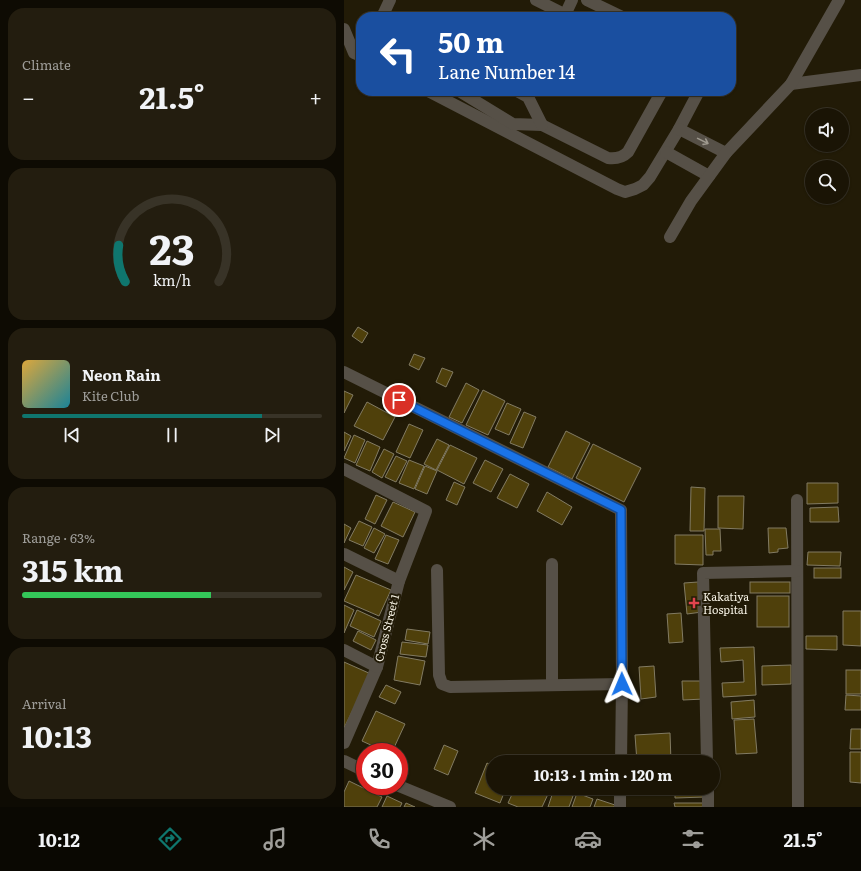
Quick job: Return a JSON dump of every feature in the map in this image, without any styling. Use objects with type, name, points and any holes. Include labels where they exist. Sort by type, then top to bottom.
[{"type":"street","points":[[384,12],[390,0]]},
{"type":"street","points":[[536,0],[560,12]]},
{"type":"street","points":[[569,12],[572,0]]},
{"type":"street","points":[[587,0],[612,12]]},
{"type":"street","points":[[670,237],[691,201],[726,153],[791,84],[839,0]]},
{"type":"street","points":[[344,29],[354,53],[356,54]]},
{"type":"street","points":[[791,84],[861,75]]},
{"type":"street","points":[[441,96],[513,124],[542,125],[608,158],[614,159],[620,158],[628,152],[659,96]]},
{"type":"street","points":[[465,96],[484,113],[617,189],[625,192],[643,185],[650,177],[666,152],[696,96]]},
{"type":"street","points":[[526,96],[542,125]]},
{"type":"street","points":[[679,129],[726,153]]},
{"type":"street","points":[[666,152],[709,176]]},
{"type":"street","points":[[344,372],[621,510],[621,755]]},
{"type":"street","name":"Cross Street 1","points":[[344,469],[426,511],[399,581],[377,667],[344,743]]},
{"type":"street","points":[[797,500],[798,807]]},
{"type":"street","points":[[344,554],[399,581]]},
{"type":"street","points":[[552,564],[552,685]]},
{"type":"street","points":[[437,570],[439,675],[442,684],[450,687],[622,684]]},
{"type":"street","points":[[707,755],[703,573],[797,571]]},
{"type":"street","points":[[344,650],[377,667]]},
{"type":"street","points":[[344,761],[356,767]]},
{"type":"street","points":[[408,790],[450,807]]},
{"type":"street","points":[[620,795],[620,807]]},
{"type":"street","points":[[708,795],[708,807]]},
{"type":"building","points":[[358,327],[368,333],[362,343],[352,336]]},
{"type":"building","points":[[414,354],[425,358],[419,370],[409,365]]},
{"type":"building","points":[[442,368],[453,372],[446,387],[436,382]]},
{"type":"building","points":[[466,383],[479,390],[462,423],[449,417]]},
{"type":"building","points":[[483,390],[505,401],[488,435],[466,425]]},
{"type":"building","points":[[344,391],[353,395],[344,413]]},
{"type":"building","points":[[367,402],[395,417],[383,440],[354,426]]},
{"type":"building","points":[[507,403],[521,409],[509,435],[495,429]]},
{"type":"building","points":[[524,412],[536,417],[523,448],[510,443]]},
{"type":"building","points":[[409,424],[423,430],[410,458],[396,452]]},
{"type":"building","points":[[566,431],[590,443],[572,479],[548,467]]},
{"type":"building","points":[[344,432],[351,436],[344,451]]},
{"type":"building","points":[[354,435],[365,440],[355,463],[344,458]]},
{"type":"building","points":[[437,439],[449,445],[436,470],[424,464]]},
{"type":"building","points":[[367,441],[380,447],[370,471],[356,465]]},
{"type":"building","points":[[593,444],[641,468],[624,502],[576,478]]},
{"type":"building","points":[[450,445],[477,458],[464,484],[437,470]]},
{"type":"building","points":[[384,449],[394,454],[382,478],[372,472]]},
{"type":"building","points":[[396,456],[407,461],[396,482],[385,477]]},
{"type":"building","points":[[409,460],[424,466],[414,489],[399,483]]},
{"type":"building","points":[[485,460],[503,469],[491,492],[473,483]]},
{"type":"building","points":[[425,466],[437,471],[427,494],[415,489]]},
{"type":"building","points":[[510,474],[529,484],[517,508],[497,498]]},
{"type":"building","points":[[454,482],[465,487],[457,505],[446,500]]},
{"type":"building","points":[[807,483],[838,483],[838,503],[807,504]]},
{"type":"building","points":[[691,487],[705,488],[704,531],[690,531]]},
{"type":"building","points":[[547,492],[572,507],[562,525],[537,511]]},
{"type":"building","points":[[376,495],[387,500],[375,524],[365,519]]},
{"type":"building","points":[[718,496],[744,496],[743,529],[718,528]]},
{"type":"building","points":[[393,502],[415,512],[403,537],[381,526]]},
{"type":"building","points":[[838,507],[839,522],[810,522],[810,508]]},
{"type":"building","points":[[359,521],[372,527],[363,546],[349,540]]},
{"type":"building","points":[[344,524],[351,528],[344,543]]},
{"type":"building","points":[[374,528],[385,534],[374,553],[364,548]]},
{"type":"building","points":[[768,528],[786,528],[788,548],[778,549],[778,552],[769,553]]},
{"type":"building","points":[[705,529],[720,529],[721,551],[713,551],[713,555],[706,555]]},
{"type":"building","points":[[386,535],[399,540],[388,564],[375,559]]},
{"type":"building","points":[[675,535],[703,535],[703,565],[675,564]]},
{"type":"building","points":[[808,552],[841,552],[840,566],[807,565]]},
{"type":"building","points":[[344,567],[353,572],[344,590]]},
{"type":"building","points":[[814,568],[841,568],[841,578],[814,578]]},
{"type":"building","points":[[356,575],[391,590],[379,616],[344,601]]},
{"type":"building","points":[[698,582],[702,612],[687,614],[684,583]]},
{"type":"building","points":[[750,582],[790,582],[790,593],[750,593]]},
{"type":"building","points":[[757,596],[789,596],[789,627],[757,627]]},
{"type":"building","points":[[344,605],[354,610],[344,633]]},
{"type":"building","points":[[357,610],[381,621],[374,637],[350,626]]},
{"type":"building","points":[[843,611],[861,611],[861,646],[843,645]]},
{"type":"building","points":[[681,613],[683,642],[669,643],[667,614]]},
{"type":"building","points":[[407,629],[430,632],[428,644],[405,640]]},
{"type":"building","points":[[358,631],[376,640],[371,650],[353,641]]},
{"type":"building","points":[[806,636],[837,636],[837,650],[806,649]]},
{"type":"building","points":[[402,642],[428,645],[426,657],[400,654]]},
{"type":"building","points":[[754,647],[756,695],[723,697],[722,683],[744,682],[743,660],[721,662],[720,648]]},
{"type":"building","points":[[398,656],[425,661],[420,685],[394,680]]},
{"type":"building","points":[[344,662],[371,674],[344,728]]},
{"type":"building","points":[[791,665],[791,684],[762,685],[762,666]]},
{"type":"building","points":[[654,666],[656,697],[641,699],[639,667]]},
{"type":"building","points":[[846,670],[861,670],[861,694],[846,694]]},
{"type":"building","points":[[682,681],[704,681],[704,699],[683,700]]},
{"type":"building","points":[[386,685],[401,692],[395,704],[379,697]]},
{"type":"building","points":[[846,695],[861,696],[861,710],[845,710]]},
{"type":"building","points":[[754,700],[755,717],[732,719],[731,702]]},
{"type":"building","points":[[376,711],[405,724],[396,743],[366,743],[362,741]]},
{"type":"building","points":[[754,719],[757,753],[736,754],[734,720]]},
{"type":"building","points":[[851,729],[861,729],[861,749],[850,749]]},
{"type":"building","points":[[670,733],[671,755],[636,755],[635,735]]},
{"type":"building","points":[[444,745],[458,751],[448,775],[434,769]]},
{"type":"building","points":[[850,752],[861,752],[861,783],[850,782]]},
{"type":"building","points":[[486,766],[486,795],[503,795],[500,803],[475,793]]},
{"type":"building","points":[[349,781],[356,784],[356,795],[378,795],[382,797],[377,807],[344,807],[344,792]]},
{"type":"building","points":[[512,795],[548,795],[542,807],[518,807],[508,803]]},
{"type":"building","points":[[552,795],[573,796],[569,807],[548,807]]},
{"type":"building","points":[[576,795],[582,795],[593,799],[590,807],[572,807]]},
{"type":"building","points":[[675,795],[705,795],[705,797],[675,798]]},
{"type":"building","points":[[387,796],[402,803],[400,807],[382,807]]},
{"type":"building","points":[[597,799],[615,805],[614,807],[594,807]]},
{"type":"building","points":[[406,803],[415,807],[404,807]]},
{"type":"building","points":[[674,803],[706,803],[706,807],[675,807]]},
{"type":"place","name":"Kakatiya Hospital","points":[[694,603]]},
{"type":"route","points":[[399,400],[621,510],[622,684]]}]
